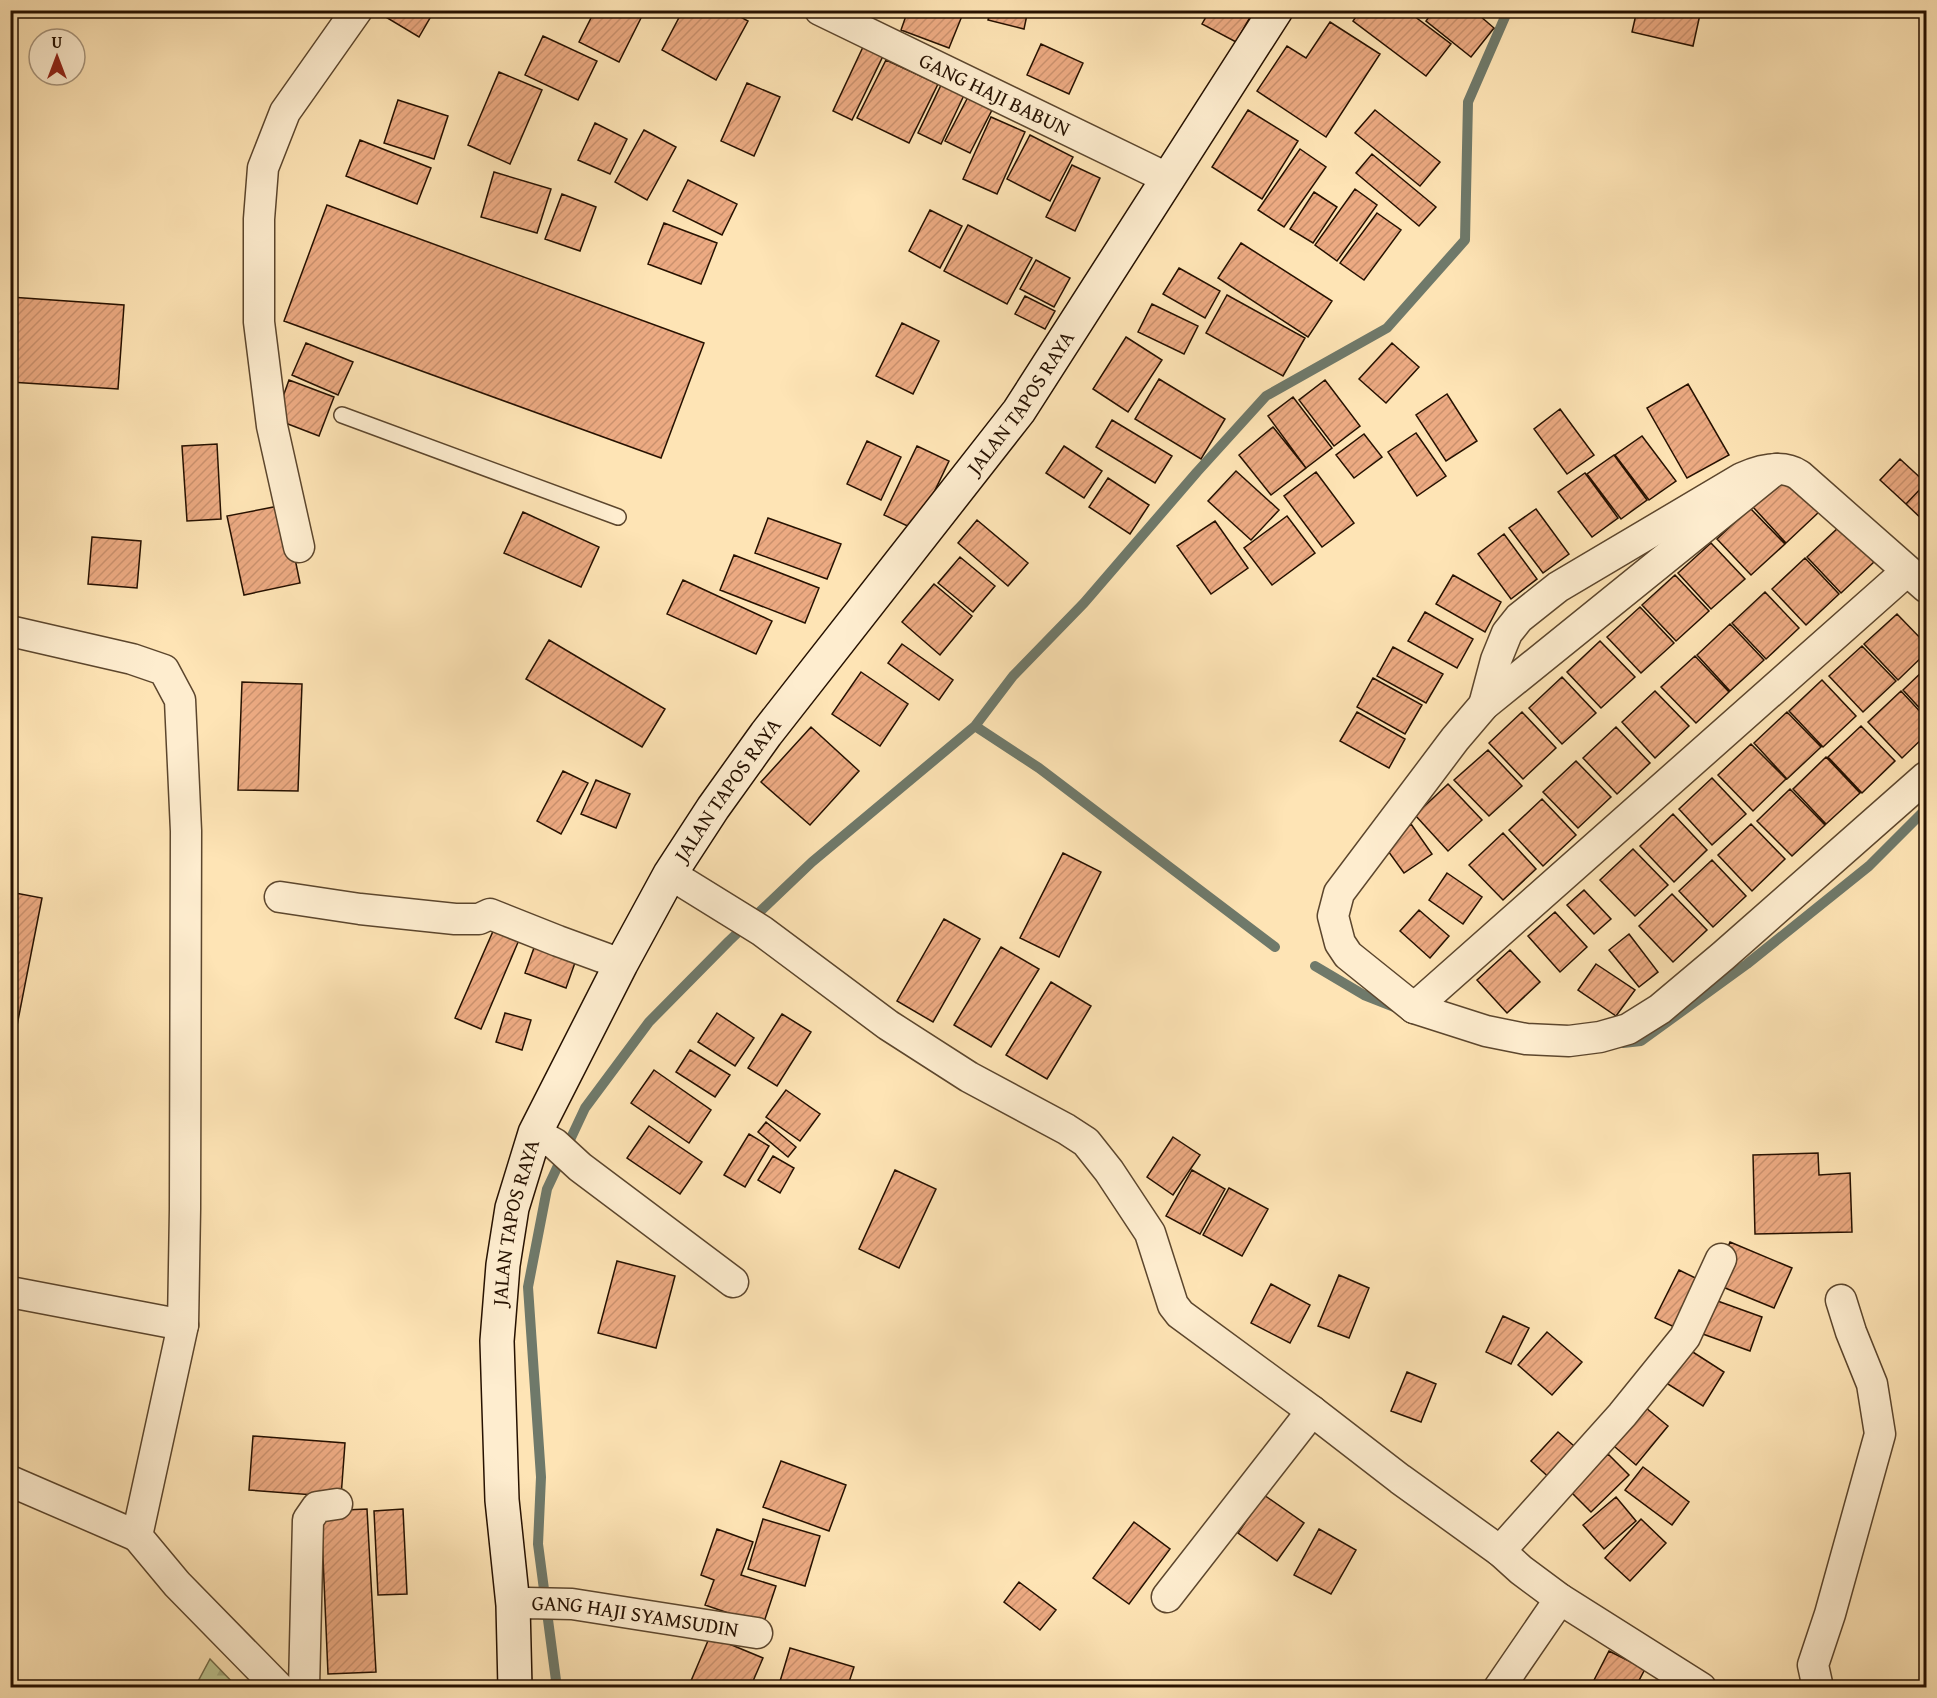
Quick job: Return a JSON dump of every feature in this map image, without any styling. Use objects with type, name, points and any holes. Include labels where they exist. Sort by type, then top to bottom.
[{"type":"main road","name":"JALAN TAPOS RAYA","points":[[515,1688],[520,1604],[502,1500],[497,1341],[503,1265],[512,1208],[555,1147],[621,964],[670,874],[713,808],[766,734],[1019,411],[1276,10]]},
{"type":"street","points":[[299,547],[272,426],[259,322],[259,219],[263,168],[285,112],[357,10]]},
{"type":"street","name":"GANG HAJI BABUN","points":[[820,10],[1169,179]]},
{"type":"street","points":[[1776,469],[1484,705],[1455,739],[1339,893],[1333,916],[1340,943],[1348,955],[1414,1008],[1486,1031],[1526,1038],[1569,1041],[1600,1037],[1628,1029],[1659,1009],[1724,956],[1926,777]]},
{"type":"street","points":[[1414,1008],[1917,579],[1799,475],[1792,471],[1776,469],[1755,472],[1742,477],[1558,587],[1519,618],[1503,642],[1484,705]]},
{"type":"street","points":[[10,631],[132,659],[164,670],[180,700],[186,831],[186,1185],[183,1324],[137,1536]]},
{"type":"street","points":[[670,874],[762,931],[888,1024],[969,1077],[1086,1142],[1109,1171],[1150,1233],[1176,1310],[1400,1479],[1500,1551],[1560,1599],[1701,1688]]},
{"type":"street","points":[[280,897],[360,909],[455,919],[479,919],[490,914],[621,964]]},
{"type":"street","points":[[555,1147],[733,1282]]},
{"type":"street","points":[[1500,1551],[1622,1415],[1674,1352],[1684,1337],[1721,1259]]},
{"type":"street","points":[[10,1292],[183,1324]]},
{"type":"street","points":[[1818,1688],[1813,1665],[1830,1614],[1881,1434],[1872,1384],[1841,1300]]},
{"type":"street","points":[[1167,1597],[1312,1411]]},
{"type":"street","points":[[10,1481],[137,1536],[177,1584],[279,1688]]},
{"type":"street","points":[[304,1688],[308,1520],[317,1506],[337,1504]]},
{"type":"street","points":[[1499,1688],[1560,1599]]},
{"type":"street","name":"GANG HAJI SYAMSUDIN","points":[[520,1604],[572,1604],[757,1633]]},
{"type":"lane","points":[[342,415],[618,517]]},
{"type":"green space","points":[[210,1659],[237,1687],[195,1687]]},
{"type":"building","points":[[388,10],[434,11],[419,37],[384,16]]},
{"type":"building","points":[[595,10],[645,10],[619,62],[579,42]]},
{"type":"building","points":[[683,10],[728,10],[748,21],[716,80],[662,50]]},
{"type":"building","points":[[908,10],[946,10],[962,16],[949,48],[901,30]]},
{"type":"building","points":[[991,10],[1028,10],[1024,29],[988,20]]},
{"type":"building","points":[[1210,10],[1254,10],[1236,42],[1202,24]]},
{"type":"building","points":[[1361,10],[1406,10],[1451,44],[1426,76],[1353,21]]},
{"type":"building","points":[[1434,10],[1473,10],[1494,28],[1471,57],[1426,21]]},
{"type":"building","points":[[1637,10],[1701,10],[1693,46],[1632,32]]},
{"type":"building","points":[[1330,22],[1380,54],[1326,137],[1257,91],[1287,46],[1306,58]]},
{"type":"building","points":[[543,36],[597,61],[578,100],[525,75]]},
{"type":"building","points":[[1041,44],[1083,63],[1069,94],[1027,75]]},
{"type":"building","points":[[863,47],[883,56],[852,120],[833,111]]},
{"type":"building","points":[[886,60],[938,84],[909,143],[857,118]]},
{"type":"building","points":[[499,72],[542,90],[510,164],[468,145]]},
{"type":"building","points":[[943,81],[966,91],[941,144],[918,133]]},
{"type":"building","points":[[747,83],[780,97],[754,156],[721,141]]},
{"type":"building","points":[[968,97],[992,110],[970,153],[945,141]]},
{"type":"building","points":[[398,100],[448,116],[434,159],[384,143]]},
{"type":"building","points":[[1248,110],[1298,141],[1262,199],[1212,167]]},
{"type":"building","points":[[1375,110],[1440,162],[1420,186],[1355,133]]},
{"type":"building","points":[[991,117],[1025,132],[997,194],[963,179]]},
{"type":"building","points":[[595,123],[627,139],[610,174],[578,160]]},
{"type":"building","points":[[644,130],[676,147],[647,200],[615,182]]},
{"type":"building","points":[[1030,135],[1073,157],[1050,201],[1007,179]]},
{"type":"building","points":[[360,140],[431,168],[417,204],[346,176]]},
{"type":"building","points":[[1300,149],[1326,167],[1284,227],[1258,210]]},
{"type":"building","points":[[1372,154],[1436,207],[1419,226],[1356,173]]},
{"type":"building","points":[[1072,165],[1100,178],[1075,231],[1046,217]]},
{"type":"building","points":[[494,172],[551,189],[537,233],[481,217]]},
{"type":"building","points":[[688,180],[737,204],[722,235],[673,211]]},
{"type":"building","points":[[1355,189],[1377,205],[1337,261],[1315,245]]},
{"type":"building","points":[[1314,192],[1337,207],[1313,243],[1290,229]]},
{"type":"building","points":[[562,194],[596,207],[580,251],[545,239]]},
{"type":"building","points":[[327,205],[704,343],[661,458],[284,321]]},
{"type":"building","points":[[930,210],[962,226],[940,268],[909,251]]},
{"type":"building","points":[[1377,213],[1401,230],[1364,280],[1340,263]]},
{"type":"building","points":[[664,223],[717,243],[701,284],[648,264]]},
{"type":"building","points":[[968,225],[1032,258],[1007,304],[944,271]]},
{"type":"building","points":[[1241,243],[1332,301],[1308,337],[1218,278]]},
{"type":"building","points":[[1036,260],[1070,278],[1054,307],[1020,289]]},
{"type":"building","points":[[1179,268],[1220,291],[1205,318],[1163,294]]},
{"type":"building","points":[[1227,295],[1305,338],[1283,376],[1206,333]]},
{"type":"building","points":[[1025,296],[1055,311],[1045,329],[1015,314]]},
{"type":"building","points":[[10,297],[124,305],[118,389],[10,382]]},
{"type":"building","points":[[1152,304],[1198,326],[1184,354],[1138,332]]},
{"type":"building","points":[[902,323],[939,341],[913,394],[876,376]]},
{"type":"building","points":[[1126,337],[1162,360],[1128,412],[1093,389]]},
{"type":"building","points":[[306,343],[353,362],[338,395],[292,375]]},
{"type":"building","points":[[1392,343],[1419,367],[1386,403],[1359,379]]},
{"type":"building","points":[[1159,379],[1225,419],[1201,459],[1135,419]]},
{"type":"building","points":[[289,380],[334,397],[319,436],[275,419]]},
{"type":"building","points":[[1325,380],[1360,426],[1334,446],[1299,400]]},
{"type":"building","points":[[1688,384],[1729,455],[1687,478],[1647,408]]},
{"type":"building","points":[[1447,394],[1477,441],[1446,461],[1416,415]]},
{"type":"building","points":[[1293,397],[1332,448],[1306,468],[1268,416]]},
{"type":"building","points":[[1560,409],[1594,455],[1567,474],[1534,429]]},
{"type":"building","points":[[1112,420],[1172,456],[1155,483],[1096,447]]},
{"type":"building","points":[[1273,427],[1306,468],[1271,495],[1239,455]]},
{"type":"building","points":[[1416,433],[1446,476],[1417,496],[1388,452]]},
{"type":"building","points":[[1364,434],[1382,457],[1354,478],[1336,455]]},
{"type":"building","points":[[1642,436],[1676,481],[1649,500],[1615,455]]},
{"type":"building","points":[[867,441],[901,457],[881,500],[847,484]]},
{"type":"building","points":[[217,444],[221,519],[187,521],[182,446]]},
{"type":"building","points":[[917,446],[949,461],[916,530],[884,515]]},
{"type":"building","points":[[1064,446],[1102,471],[1084,498],[1046,473]]},
{"type":"building","points":[[1614,455],[1647,500],[1621,519],[1587,474]]},
{"type":"building","points":[[1900,459],[1926,483],[1906,504],[1880,480]]},
{"type":"building","points":[[1236,471],[1279,510],[1251,540],[1208,501]]},
{"type":"building","points":[[1316,472],[1354,523],[1322,547],[1284,496]]},
{"type":"building","points":[[1585,473],[1618,518],[1592,537],[1558,492]]},
{"type":"building","points":[[1786,476],[1819,512],[1786,543],[1753,507]]},
{"type":"building","points":[[1108,478],[1149,505],[1130,534],[1089,507]]},
{"type":"building","points":[[1926,483],[1926,523],[1906,504]]},
{"type":"building","points":[[284,505],[300,583],[244,595],[227,516]]},
{"type":"building","points":[[1750,508],[1785,544],[1751,575],[1717,539]]},
{"type":"building","points":[[1536,509],[1569,554],[1543,573],[1509,528]]},
{"type":"building","points":[[523,512],[599,547],[581,587],[504,553]]},
{"type":"building","points":[[1287,516],[1315,553],[1272,585],[1244,548]]},
{"type":"building","points":[[768,518],[841,544],[827,579],[755,553]]},
{"type":"building","points":[[977,520],[1028,563],[1008,586],[958,543]]},
{"type":"building","points":[[1215,521],[1248,568],[1211,594],[1177,546]]},
{"type":"building","points":[[1840,526],[1874,562],[1841,593],[1807,557]]},
{"type":"building","points":[[1504,534],[1537,579],[1511,599],[1478,554]]},
{"type":"building","points":[[92,537],[141,541],[137,588],[88,584]]},
{"type":"building","points":[[1711,543],[1745,579],[1711,609],[1678,573]]},
{"type":"building","points":[[734,555],[819,588],[805,623],[720,590]]},
{"type":"building","points":[[960,557],[995,586],[973,612],[938,583]]},
{"type":"building","points":[[1805,558],[1839,594],[1806,625],[1772,589]]},
{"type":"building","points":[[1453,575],[1501,602],[1485,632],[1436,604]]},
{"type":"building","points":[[1675,575],[1709,611],[1676,641],[1642,605]]},
{"type":"building","points":[[683,580],[772,621],[756,654],[667,614]]},
{"type":"building","points":[[934,584],[972,616],[940,655],[902,622]]},
{"type":"building","points":[[1765,592],[1799,628],[1766,659],[1732,623]]},
{"type":"building","points":[[1640,607],[1674,643],[1641,673],[1607,637]]},
{"type":"building","points":[[1425,612],[1473,639],[1457,668],[1408,641]]},
{"type":"building","points":[[1897,614],[1926,644],[1926,653],[1898,680],[1864,644]]},
{"type":"building","points":[[1730,624],[1764,660],[1730,691],[1697,655]]},
{"type":"building","points":[[549,640],[665,709],[642,747],[526,679]]},
{"type":"building","points":[[1600,641],[1635,677],[1601,708],[1567,672]]},
{"type":"building","points":[[902,644],[953,680],[939,700],[888,663]]},
{"type":"building","points":[[1862,646],[1896,681],[1863,712],[1829,676]]},
{"type":"building","points":[[1393,647],[1443,674],[1426,703],[1377,676]]},
{"type":"building","points":[[1695,656],[1729,692],[1696,723],[1661,687]]},
{"type":"building","points":[[1926,668],[1926,715],[1903,690]]},
{"type":"building","points":[[861,672],[908,704],[880,746],[832,714]]},
{"type":"building","points":[[1562,677],[1596,713],[1562,744],[1529,708]]},
{"type":"building","points":[[1373,678],[1422,705],[1405,734],[1357,707]]},
{"type":"building","points":[[1822,680],[1856,716],[1823,747],[1789,711]]},
{"type":"building","points":[[242,682],[302,684],[298,791],[238,790]]},
{"type":"building","points":[[1655,691],[1689,726],[1655,758],[1622,722]]},
{"type":"building","points":[[1901,691],[1926,718],[1926,735],[1902,758],[1868,722]]},
{"type":"building","points":[[1357,712],[1405,739],[1389,768],[1340,741]]},
{"type":"building","points":[[1522,712],[1556,748],[1523,779],[1489,743]]},
{"type":"building","points":[[1787,712],[1821,747],[1787,779],[1754,743]]},
{"type":"building","points":[[1861,726],[1895,761],[1862,793],[1828,757]]},
{"type":"building","points":[[811,727],[859,771],[810,825],[761,782]]},
{"type":"building","points":[[1616,727],[1650,763],[1617,794],[1583,758]]},
{"type":"building","points":[[1751,744],[1786,779],[1753,811],[1718,775]]},
{"type":"building","points":[[1488,750],[1522,786],[1489,816],[1454,780]]},
{"type":"building","points":[[1826,757],[1860,793],[1826,824],[1793,789]]},
{"type":"building","points":[[1576,761],[1611,797],[1578,828],[1543,792]]},
{"type":"building","points":[[563,771],[588,783],[561,834],[537,821]]},
{"type":"building","points":[[1712,778],[1746,814],[1712,845],[1679,809]]},
{"type":"building","points":[[596,780],[630,794],[616,828],[581,814]]},
{"type":"building","points":[[1448,784],[1482,820],[1448,851],[1415,815]]},
{"type":"building","points":[[1790,789],[1825,825],[1792,856],[1757,821]]},
{"type":"building","points":[[1542,799],[1576,835],[1543,866],[1509,830]]},
{"type":"building","points":[[1673,814],[1707,850],[1674,882],[1640,846]]},
{"type":"building","points":[[1411,824],[1432,854],[1404,873],[1383,844]]},
{"type":"building","points":[[1751,824],[1785,859],[1752,891],[1718,855]]},
{"type":"building","points":[[1503,833],[1536,869],[1503,900],[1469,865]]},
{"type":"building","points":[[1633,849],[1668,885],[1635,916],[1600,880]]},
{"type":"building","points":[[1063,853],[1101,872],[1059,957],[1020,938]]},
{"type":"building","points":[[1712,860],[1746,896],[1713,927],[1679,891]]},
{"type":"building","points":[[1447,873],[1482,897],[1463,924],[1429,900]]},
{"type":"building","points":[[1584,890],[1611,919],[1594,934],[1567,905]]},
{"type":"building","points":[[10,892],[42,898],[12,1051],[10,1051]]},
{"type":"building","points":[[1672,894],[1707,930],[1673,962],[1639,926]]},
{"type":"building","points":[[1419,910],[1449,936],[1430,958],[1400,931]]},
{"type":"building","points":[[1555,912],[1587,947],[1560,972],[1528,936]]},
{"type":"building","points":[[944,919],[980,939],[933,1022],[897,1001]]},
{"type":"building","points":[[494,929],[519,940],[481,1029],[455,1018]]},
{"type":"building","points":[[1629,934],[1658,972],[1639,987],[1609,950]]},
{"type":"building","points":[[535,945],[576,960],[566,988],[525,973]]},
{"type":"building","points":[[1001,947],[1039,969],[991,1047],[954,1025]]},
{"type":"building","points":[[1510,950],[1540,982],[1507,1013],[1477,980]]},
{"type":"building","points":[[1596,964],[1635,990],[1616,1016],[1578,990]]},
{"type":"building","points":[[1051,982],[1091,1006],[1047,1079],[1006,1055]]},
{"type":"building","points":[[505,1013],[531,1020],[522,1050],[496,1042]]},
{"type":"building","points":[[717,1013],[754,1038],[735,1066],[698,1042]]},
{"type":"building","points":[[782,1014],[811,1032],[777,1086],[748,1068]]},
{"type":"building","points":[[690,1050],[730,1075],[715,1097],[676,1072]]},
{"type":"building","points":[[654,1070],[711,1110],[689,1143],[631,1103]]},
{"type":"building","points":[[786,1090],[820,1114],[800,1141],[766,1117]]},
{"type":"building","points":[[766,1122],[796,1147],[788,1157],[758,1132]]},
{"type":"building","points":[[649,1126],[702,1162],[680,1194],[627,1158]]},
{"type":"building","points":[[749,1134],[769,1146],[745,1187],[724,1175]]},
{"type":"building","points":[[1173,1137],[1200,1155],[1173,1195],[1147,1177]]},
{"type":"building","points":[[1818,1153],[1819,1175],[1850,1173],[1852,1232],[1755,1234],[1753,1155]]},
{"type":"building","points":[[773,1156],[794,1168],[780,1193],[758,1180]]},
{"type":"building","points":[[895,1170],[936,1189],[899,1268],[859,1249]]},
{"type":"building","points":[[1192,1170],[1225,1189],[1200,1234],[1166,1216]]},
{"type":"building","points":[[1229,1188],[1268,1209],[1242,1256],[1203,1235]]},
{"type":"building","points":[[1730,1242],[1792,1268],[1774,1308],[1713,1283]]},
{"type":"building","points":[[617,1261],[675,1276],[656,1348],[598,1333]]},
{"type":"building","points":[[1679,1270],[1708,1284],[1685,1332],[1655,1318]]},
{"type":"building","points":[[1339,1275],[1369,1288],[1349,1338],[1318,1326]]},
{"type":"building","points":[[1271,1284],[1310,1305],[1290,1343],[1251,1323]]},
{"type":"building","points":[[1712,1299],[1762,1317],[1750,1351],[1700,1333]]},
{"type":"building","points":[[1503,1316],[1529,1328],[1511,1364],[1486,1352]]},
{"type":"building","points":[[1547,1332],[1582,1362],[1552,1395],[1518,1365]]},
{"type":"building","points":[[1685,1347],[1724,1372],[1703,1406],[1663,1381]]},
{"type":"building","points":[[1407,1372],[1436,1384],[1421,1422],[1391,1411]]},
{"type":"building","points":[[1640,1403],[1668,1426],[1636,1465],[1608,1441]]},
{"type":"building","points":[[1558,1432],[1581,1452],[1554,1482],[1531,1461]]},
{"type":"building","points":[[253,1436],[345,1443],[341,1497],[249,1490]]},
{"type":"building","points":[[1608,1454],[1629,1475],[1591,1512],[1570,1491]]},
{"type":"building","points":[[781,1461],[846,1485],[829,1531],[763,1507]]},
{"type":"building","points":[[1643,1467],[1689,1502],[1672,1525],[1625,1490]]},
{"type":"building","points":[[1264,1495],[1304,1523],[1277,1561],[1238,1533]]},
{"type":"building","points":[[1616,1497],[1636,1521],[1604,1549],[1583,1525]]},
{"type":"building","points":[[367,1509],[376,1672],[328,1674],[321,1511]]},
{"type":"building","points":[[403,1509],[407,1594],[378,1595],[374,1511]]},
{"type":"building","points":[[763,1519],[820,1536],[805,1586],[748,1569]]},
{"type":"building","points":[[1641,1519],[1666,1543],[1630,1581],[1605,1558]]},
{"type":"building","points":[[1134,1522],[1170,1549],[1129,1604],[1093,1578]]},
{"type":"building","points":[[717,1529],[753,1542],[741,1575],[776,1586],[763,1625],[705,1605],[714,1580],[701,1575]]},
{"type":"building","points":[[1319,1529],[1356,1550],[1331,1594],[1294,1575]]},
{"type":"building","points":[[1019,1582],[1056,1610],[1040,1630],[1004,1602]]},
{"type":"building","points":[[710,1636],[763,1658],[750,1688],[688,1688]]},
{"type":"building","points":[[790,1648],[854,1667],[847,1688],[778,1688]]},
{"type":"building","points":[[1609,1651],[1645,1669],[1635,1688],[1590,1688]]},
{"type":"waterway","points":[[557,1688],[538,1544],[541,1477],[528,1287],[547,1189],[585,1108],[649,1022],[729,941],[812,862],[975,726],[1013,676],[1084,603],[1266,396],[1387,328],[1465,240],[1468,102],[1508,10]]},
{"type":"waterway","points":[[975,726],[1039,768],[1275,947]]},
{"type":"waterway","points":[[1623,1043],[1641,1041],[1747,964],[1869,866],[1926,809]]},
{"type":"waterway","points":[[1315,966],[1364,995],[1397,1008]]}]
